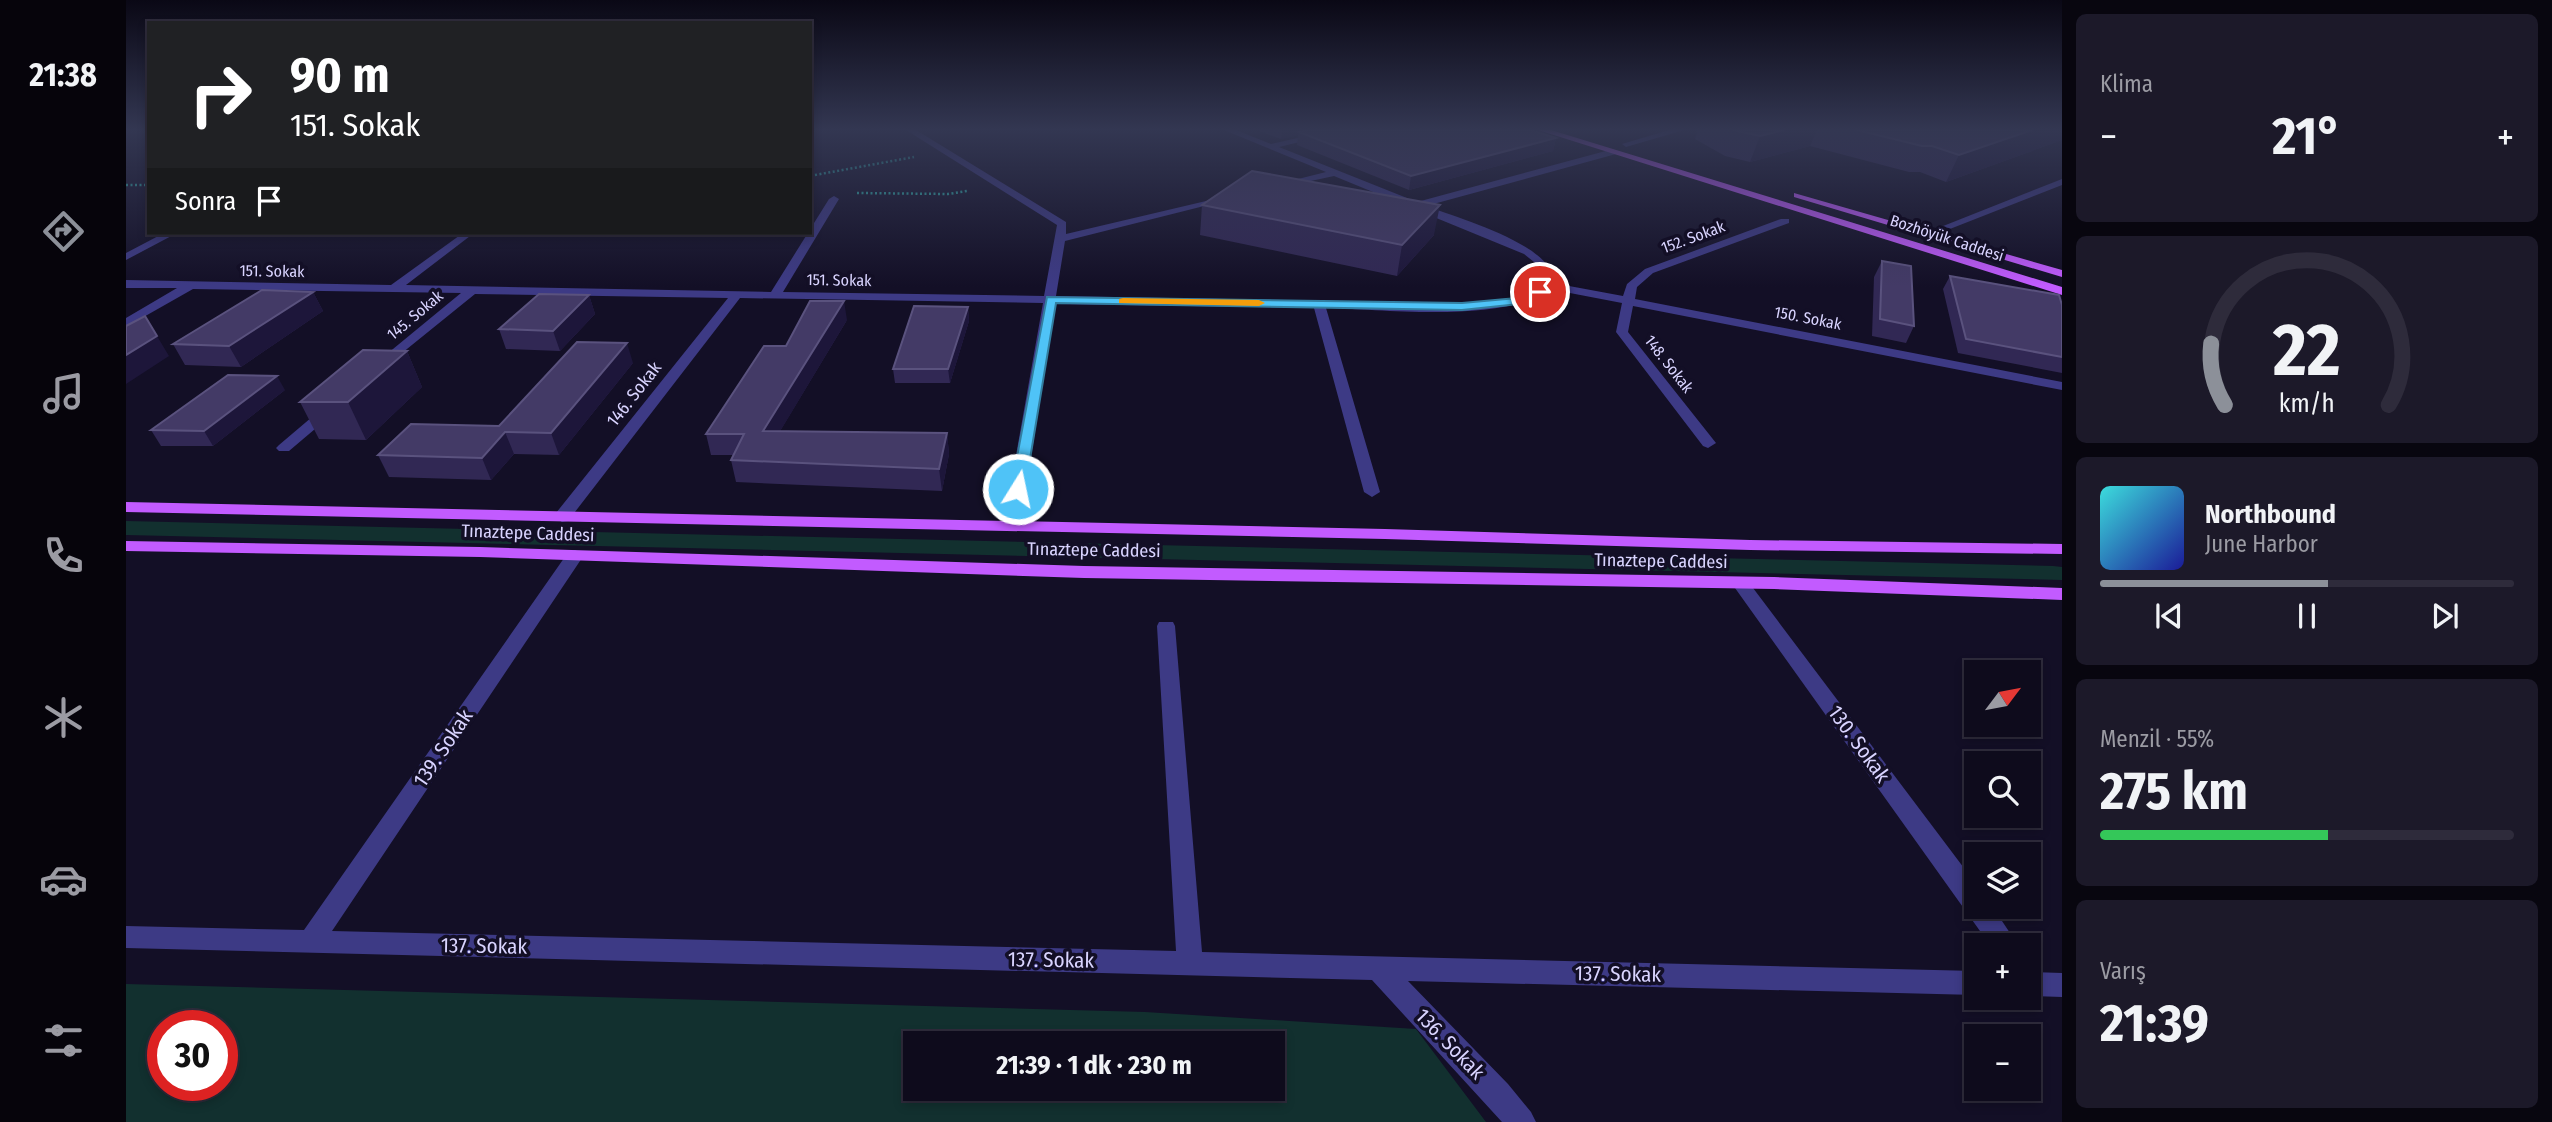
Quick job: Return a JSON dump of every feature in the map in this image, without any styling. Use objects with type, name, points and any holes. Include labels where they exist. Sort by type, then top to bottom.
[{"type":"main road","name":"Bozhöyük Caddesi","points":[[1711,182],[2062,291]]},
{"type":"main road","name":"Bozhöyük Caddesi","points":[[1784,191],[2062,274]]},
{"type":"main road","name":"Tınaztepe Caddesi","points":[[126,507],[2062,549]]},
{"type":"main road","name":"Tınaztepe Caddesi","points":[[126,547],[575,555],[1084,572],[1741,583],[2062,594]]},
{"type":"street","points":[[996,182],[1062,225],[1018,489]]},
{"type":"street","points":[[1269,189],[1296,182]]},
{"type":"street","points":[[1359,182],[1530,252],[1549,273],[1547,285]]},
{"type":"street","points":[[1417,205],[1501,182]]},
{"type":"street","points":[[1928,234],[2061,182]]},
{"type":"street","points":[[1059,239],[1230,198]]},
{"type":"street","points":[[812,235],[834,199]]},
{"type":"street","name":"152. Sokak","points":[[1626,301],[1631,286],[1649,271],[1785,221]]},
{"type":"street","points":[[126,257],[168,235]]},
{"type":"street","points":[[393,289],[466,235]]},
{"type":"street","points":[[775,295],[812,235]]},
{"type":"street","name":"151. Sokak","points":[[126,284],[1462,307],[1501,304],[1531,297],[1547,285]]},
{"type":"street","points":[[126,323],[191,285]]},
{"type":"street","name":"150. Sokak","points":[[1547,285],[2062,386]]},
{"type":"street","name":"145. Sokak","points":[[367,378],[472,290]]},
{"type":"street","name":"146. Sokak","points":[[562,517],[737,294]]},
{"type":"street","name":"148. Sokak","points":[[1626,301],[1622,332],[1708,443]]},
{"type":"street","points":[[1319,304],[1372,492]]},
{"type":"street","points":[[284,448],[346,395]]},
{"type":"street","name":"139. Sokak","points":[[310,941],[575,555]]},
{"type":"street","name":"130. Sokak","points":[[1741,583],[1964,887]]},
{"type":"street","points":[[1166,626],[1190,964]]},
{"type":"street","name":"137. Sokak","points":[[126,937],[1964,983]]},
{"type":"street","name":"136. Sokak","points":[[1378,968],[1498,1094],[1521,1122]]},
{"type":"street","points":[[2041,983],[2062,985]]},
{"type":"path","points":[[852,193],[948,194],[999,184]]},
{"type":"path","points":[[126,185],[147,185]]},
{"type":"green space","points":[[126,521],[2053,566],[2062,567],[2062,580],[126,535]]},
{"type":"green space","points":[[126,984],[1145,1012],[1416,1029],[1486,1122],[126,1122]]},
{"type":"building","points":[[1235,182],[1315,182],[1440,205],[1402,245],[1202,205]]},
{"type":"building","points":[[1882,261],[1911,266],[1914,326],[1880,319]]},
{"type":"building","points":[[1950,276],[2059,295],[2062,305],[2062,357],[1966,339]]},
{"type":"building","points":[[262,290],[313,292],[229,346],[173,344]]},
{"type":"building","points":[[539,294],[589,295],[553,331],[499,329]]},
{"type":"building","points":[[810,301],[844,301],[763,431],[947,433],[939,469],[731,460],[744,434],[706,434],[764,346],[786,346]]},
{"type":"building","points":[[914,306],[968,307],[948,369],[893,369]]},
{"type":"building","points":[[145,316],[157,336],[126,355],[126,326]]},
{"type":"building","points":[[577,342],[627,343],[551,433],[505,432],[482,458],[378,455],[411,424],[499,426]]},
{"type":"building","points":[[363,350],[407,351],[348,402],[300,402]]},
{"type":"building","points":[[228,375],[277,376],[204,431],[151,430]]},
{"type":"slow traffic","points":[[1123,301],[1259,303]]},
{"type":"route","points":[[1018,489],[1051,300],[1462,307],[1519,301],[1540,292]]}]
